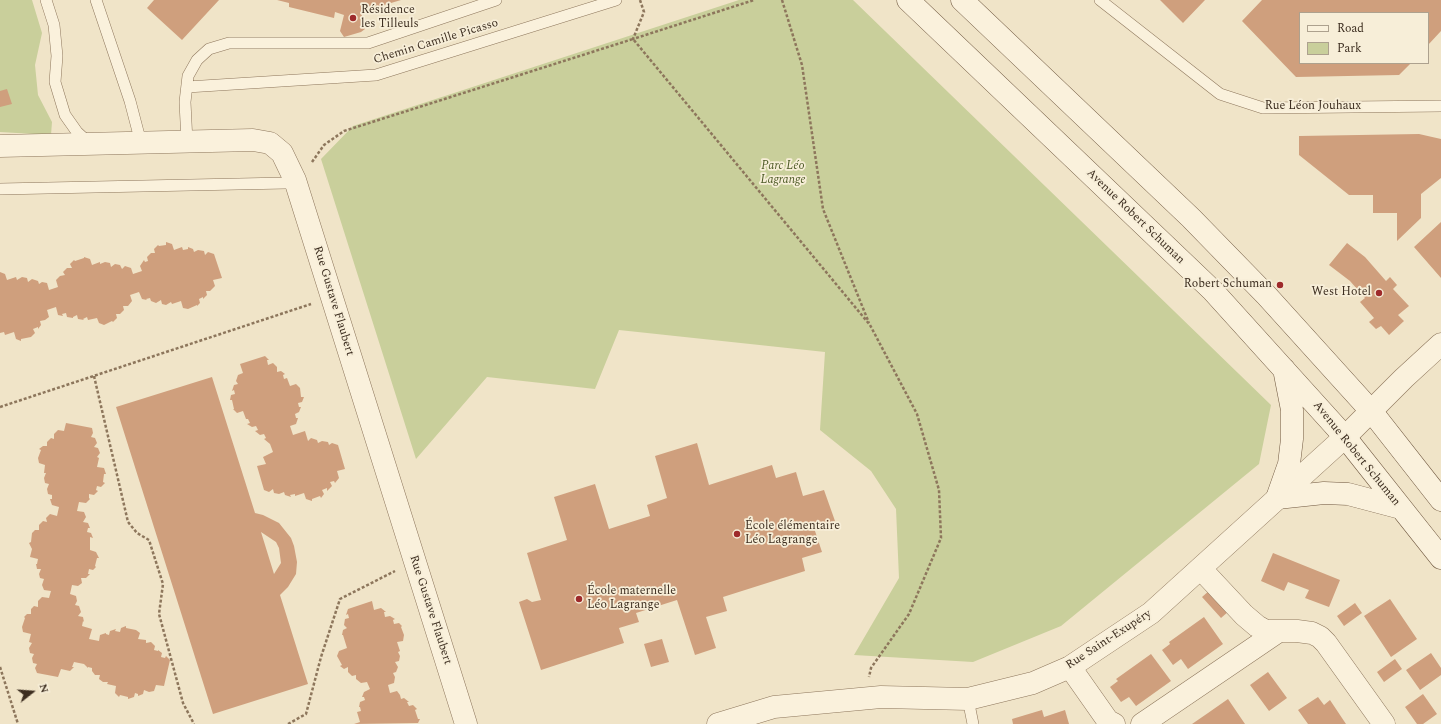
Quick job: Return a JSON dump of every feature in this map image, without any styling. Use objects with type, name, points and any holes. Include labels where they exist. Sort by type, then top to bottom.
[{"type":"street","name":"Avenue Robert Schuman","points":[[908,0],[1213,291],[1345,437],[1441,558]]},
{"type":"street","points":[[962,0],[1190,218],[1267,296],[1372,412],[1441,500]]},
{"type":"street","name":"Rue Gustave Flaubert","points":[[0,146],[253,140],[270,143],[282,153],[295,180],[466,724]]},
{"type":"street","points":[[1372,412],[1404,378],[1441,344]]},
{"type":"street","points":[[1284,369],[1292,410],[1292,439],[1289,464],[1276,498],[1324,493],[1348,494],[1401,508]]},
{"type":"street","name":"Rue Saint-Exupéry","points":[[718,724],[774,707],[881,697],[968,699],[1033,683],[1070,667],[1151,613],[1372,412]]},
{"type":"street","points":[[1201,569],[1244,615],[1257,626],[1266,631],[1297,631],[1312,633],[1320,637],[1326,643],[1384,724]]},
{"type":"street","points":[[1142,724],[1279,631]]},
{"type":"street","points":[[1070,667],[1108,721],[1114,724]]},
{"type":"lane","points":[[46,0],[54,26],[57,56],[55,82],[65,115],[77,132],[90,144]]},
{"type":"lane","points":[[96,0],[130,101],[141,143]]},
{"type":"lane","points":[[186,142],[185,102],[188,76],[197,60],[209,49],[229,43],[368,43],[496,0]]},
{"type":"lane","name":"Chemin Camille Picasso","points":[[186,87],[376,75],[616,0]]},
{"type":"lane","name":"Rue Léon Jouhaux","points":[[1100,0],[1220,94],[1263,108],[1441,106]]},
{"type":"lane","points":[[0,189],[286,182],[295,180]]},
{"type":"lane","points":[[968,699],[973,724]]},
{"type":"path","points":[[633,39],[644,12],[640,0]]},
{"type":"path","points":[[295,180],[315,158],[324,145],[344,131],[754,0]]},
{"type":"path","points":[[782,0],[802,65],[823,209],[870,325],[917,414],[939,490],[941,538],[909,614],[871,668],[865,699]]},
{"type":"path","points":[[633,39],[870,325]]},
{"type":"path","points":[[0,407],[332,298]]},
{"type":"path","points":[[94,376],[128,522],[137,533],[149,540],[163,584],[159,614],[183,703],[194,724]]},
{"type":"path","points":[[288,724],[306,714],[321,657],[340,600],[415,561]]},
{"type":"path","points":[[0,667],[18,724]]},
{"type":"green space","points":[[0,0],[32,0],[42,33],[35,65],[38,95],[52,122],[51,135],[0,132]]},
{"type":"green space","name":"Parc Léo Lagrange","points":[[739,0],[853,0],[1271,405],[1259,464],[1061,626],[973,662],[854,655],[899,578],[896,509],[871,471],[820,430],[825,352],[619,330],[595,389],[487,377],[416,459],[321,159],[353,126]]},
{"type":"building","points":[[154,0],[219,0],[182,40],[147,8]]},
{"type":"building","name":"Résidence les Tilleuls","points":[[277,0],[401,0],[361,12],[365,29],[361,32],[344,37],[340,31],[344,15],[335,12],[334,18],[289,7],[289,3]]},
{"type":"building","points":[[1160,0],[1205,0],[1183,23]]},
{"type":"building","points":[[1262,0],[1441,0],[1441,31],[1429,44],[1429,12],[1299,12],[1299,64],[1410,64],[1399,75],[1296,77],[1242,21]]},
{"type":"building","points":[[7,89],[12,104],[0,107],[0,91]]},
{"type":"building","points":[[1419,134],[1441,139],[1441,178],[1421,194],[1421,218],[1397,241],[1397,213],[1373,213],[1373,195],[1349,195],[1299,155],[1299,136]]},
{"type":"building","points":[[1441,222],[1441,278],[1414,247]]},
{"type":"building","points":[[166,242],[172,244],[174,250],[182,247],[183,250],[188,249],[188,247],[193,249],[194,252],[198,250],[204,251],[205,255],[208,252],[214,254],[222,278],[213,280],[215,286],[210,291],[206,291],[207,295],[203,299],[203,297],[199,299],[200,303],[197,306],[188,309],[183,308],[181,301],[172,304],[171,302],[166,305],[162,304],[161,300],[156,303],[151,301],[150,298],[146,299],[147,300],[142,299],[139,292],[130,295],[132,301],[128,306],[123,306],[124,310],[120,314],[116,314],[117,318],[113,322],[112,321],[104,325],[99,323],[97,318],[88,320],[87,317],[83,319],[84,320],[78,319],[77,315],[73,318],[67,317],[66,313],[62,314],[63,316],[58,315],[56,307],[47,310],[49,317],[40,321],[41,325],[38,329],[38,327],[33,329],[35,333],[31,337],[21,339],[21,341],[16,339],[14,332],[5,335],[4,332],[0,333],[0,272],[5,274],[7,280],[16,277],[17,280],[22,277],[27,278],[28,282],[32,279],[38,281],[39,284],[42,282],[47,283],[49,290],[58,287],[56,280],[60,276],[65,275],[63,272],[67,268],[72,268],[70,264],[74,260],[75,261],[84,257],[90,259],[92,265],[105,262],[110,263],[111,267],[115,264],[120,265],[122,269],[125,266],[131,268],[133,274],[142,271],[140,266],[144,260],[145,262],[148,261],[147,257],[151,253],[155,253],[154,249],[158,245],[166,245]]},
{"type":"building","name":"West Hotel","points":[[1347,243],[1365,257],[1386,281],[1390,277],[1397,285],[1393,289],[1409,306],[1398,315],[1404,321],[1389,335],[1381,326],[1376,329],[1369,322],[1374,318],[1360,302],[1365,298],[1350,281],[1329,265]]},
{"type":"building","points":[[265,356],[269,360],[267,360],[268,365],[273,363],[277,367],[277,372],[281,371],[285,374],[283,375],[284,379],[287,378],[290,386],[296,384],[300,388],[301,397],[304,397],[302,402],[298,403],[299,407],[301,407],[299,412],[295,414],[296,418],[298,418],[296,424],[290,426],[293,435],[305,431],[308,441],[311,438],[317,440],[318,443],[322,441],[328,442],[329,445],[332,443],[338,445],[345,469],[337,471],[339,478],[335,483],[334,481],[330,482],[332,486],[327,491],[327,488],[322,490],[324,494],[321,498],[320,496],[312,499],[312,501],[306,499],[304,493],[295,496],[295,494],[290,495],[291,497],[285,495],[284,492],[279,494],[274,493],[273,489],[269,492],[264,490],[257,466],[266,464],[263,457],[273,452],[270,444],[264,439],[266,438],[264,434],[260,435],[255,431],[258,430],[256,426],[252,427],[247,424],[250,423],[248,419],[246,419],[243,411],[237,413],[233,409],[232,400],[230,400],[231,395],[235,394],[234,390],[232,391],[234,385],[238,384],[236,381],[238,375],[243,373],[240,364]]},
{"type":"building","points":[[212,377],[255,513],[263,515],[279,523],[291,538],[294,546],[297,562],[296,574],[288,587],[280,595],[308,684],[213,714],[116,407]],"holes":[[[261,532],[276,542],[279,548],[281,563],[274,574]]]},
{"type":"building","points":[[66,423],[92,428],[93,433],[91,437],[95,438],[97,443],[94,447],[98,448],[100,453],[97,457],[99,458],[97,467],[104,468],[106,474],[104,474],[103,482],[105,483],[101,487],[97,486],[96,490],[98,491],[94,495],[89,494],[90,499],[86,503],[79,502],[77,511],[84,512],[86,517],[83,522],[88,523],[90,528],[88,528],[87,532],[91,533],[93,538],[90,537],[90,550],[96,552],[99,558],[97,558],[96,567],[93,570],[89,569],[88,574],[90,574],[86,578],[81,578],[82,583],[78,586],[72,585],[70,594],[76,596],[77,601],[75,605],[79,606],[81,612],[78,616],[83,617],[84,622],[83,621],[82,626],[92,629],[89,639],[99,641],[100,635],[106,633],[109,635],[110,631],[116,629],[115,631],[120,632],[121,628],[126,626],[126,628],[136,630],[140,633],[138,639],[146,640],[146,643],[151,642],[155,646],[154,650],[158,650],[162,653],[161,657],[165,658],[166,656],[170,660],[164,686],[156,685],[154,691],[149,692],[144,690],[143,694],[138,696],[138,694],[135,693],[134,697],[128,699],[128,697],[120,695],[119,697],[115,693],[116,686],[107,684],[108,682],[103,682],[99,679],[100,675],[95,675],[92,668],[88,668],[84,664],[74,662],[72,667],[74,667],[70,671],[61,669],[58,677],[37,673],[35,668],[37,664],[33,663],[32,658],[34,654],[30,653],[29,648],[32,643],[29,642],[31,634],[23,632],[22,627],[24,617],[27,614],[31,614],[31,609],[34,606],[38,607],[38,601],[42,597],[49,598],[51,591],[44,590],[42,585],[44,579],[40,578],[39,574],[41,569],[37,569],[36,564],[38,559],[30,557],[32,549],[29,543],[31,542],[32,533],[35,530],[39,530],[39,525],[43,521],[47,522],[46,518],[50,514],[57,516],[59,507],[52,505],[50,499],[52,499],[52,495],[48,494],[47,489],[49,484],[45,483],[45,465],[39,463],[38,458],[41,450],[39,449],[43,446],[47,446],[47,442],[51,438],[54,439],[54,434],[58,430],[64,431]]},
{"type":"building","points":[[697,443],[709,485],[772,465],[776,478],[796,472],[803,496],[824,490],[835,521],[814,528],[822,552],[802,558],[805,571],[723,597],[727,611],[706,617],[716,648],[695,655],[677,600],[636,613],[639,622],[619,628],[624,643],[541,670],[519,602],[527,599],[532,602],[541,600],[527,553],[567,540],[554,497],[595,484],[609,529],[650,516],[647,505],[667,498],[655,456]]},
{"type":"building","points":[[1273,553],[1340,580],[1329,607],[1305,598],[1309,590],[1288,582],[1284,591],[1261,581]]},
{"type":"building","points":[[1210,590],[1229,611],[1221,618],[1202,597]]},
{"type":"building","points":[[1390,599],[1417,639],[1391,657],[1364,616]]},
{"type":"building","points":[[372,601],[374,610],[381,608],[386,612],[384,612],[385,617],[390,616],[395,619],[393,620],[394,624],[399,623],[402,626],[404,635],[403,641],[397,642],[400,656],[399,661],[395,662],[398,667],[396,672],[393,673],[395,677],[394,683],[388,685],[390,693],[397,691],[401,699],[404,698],[409,702],[407,702],[409,706],[413,705],[417,709],[415,710],[418,719],[420,719],[418,723],[354,724],[360,722],[357,712],[361,711],[359,707],[360,702],[365,700],[364,697],[362,697],[364,692],[370,689],[367,682],[361,683],[356,679],[356,675],[352,676],[348,672],[348,667],[344,669],[340,666],[342,665],[337,656],[339,651],[347,648],[342,635],[343,630],[347,628],[344,625],[345,619],[349,618],[348,614],[346,615],[348,609]]},
{"type":"building","points":[[1355,603],[1362,613],[1344,626],[1337,616]]},
{"type":"building","points":[[1204,617],[1223,644],[1188,669],[1181,659],[1173,665],[1162,650],[1170,644],[1169,642]]},
{"type":"building","points":[[662,639],[669,662],[651,667],[644,644]]},
{"type":"building","points":[[1431,653],[1441,668],[1441,675],[1420,690],[1406,670]]},
{"type":"building","points":[[1151,654],[1171,681],[1136,706],[1129,697],[1121,702],[1110,687],[1118,681],[1116,679]]},
{"type":"building","points":[[1395,659],[1402,669],[1384,682],[1377,672]]},
{"type":"building","points":[[1268,672],[1287,698],[1269,711],[1250,685]]},
{"type":"building","points":[[1423,694],[1437,714],[1423,724],[1417,724],[1405,707]]},
{"type":"building","points":[[1318,697],[1324,705],[1330,700],[1346,724],[1308,724],[1298,710]]},
{"type":"building","points":[[1228,699],[1245,724],[1192,724],[1208,713]]},
{"type":"building","points":[[1042,710],[1044,717],[1065,710],[1069,724],[1013,724],[1012,719]]},
{"type":"place","name":"Résidence les Tilleuls","points":[[353,18]]},
{"type":"place","name":"Robert Schuman","points":[[1280,285]]},
{"type":"place","name":"West Hotel","points":[[1379,293]]},
{"type":"place","name":"École élémentaire Léo Lagrange","points":[[737,534]]},
{"type":"place","name":"École maternelle Léo Lagrange","points":[[579,599]]}]
